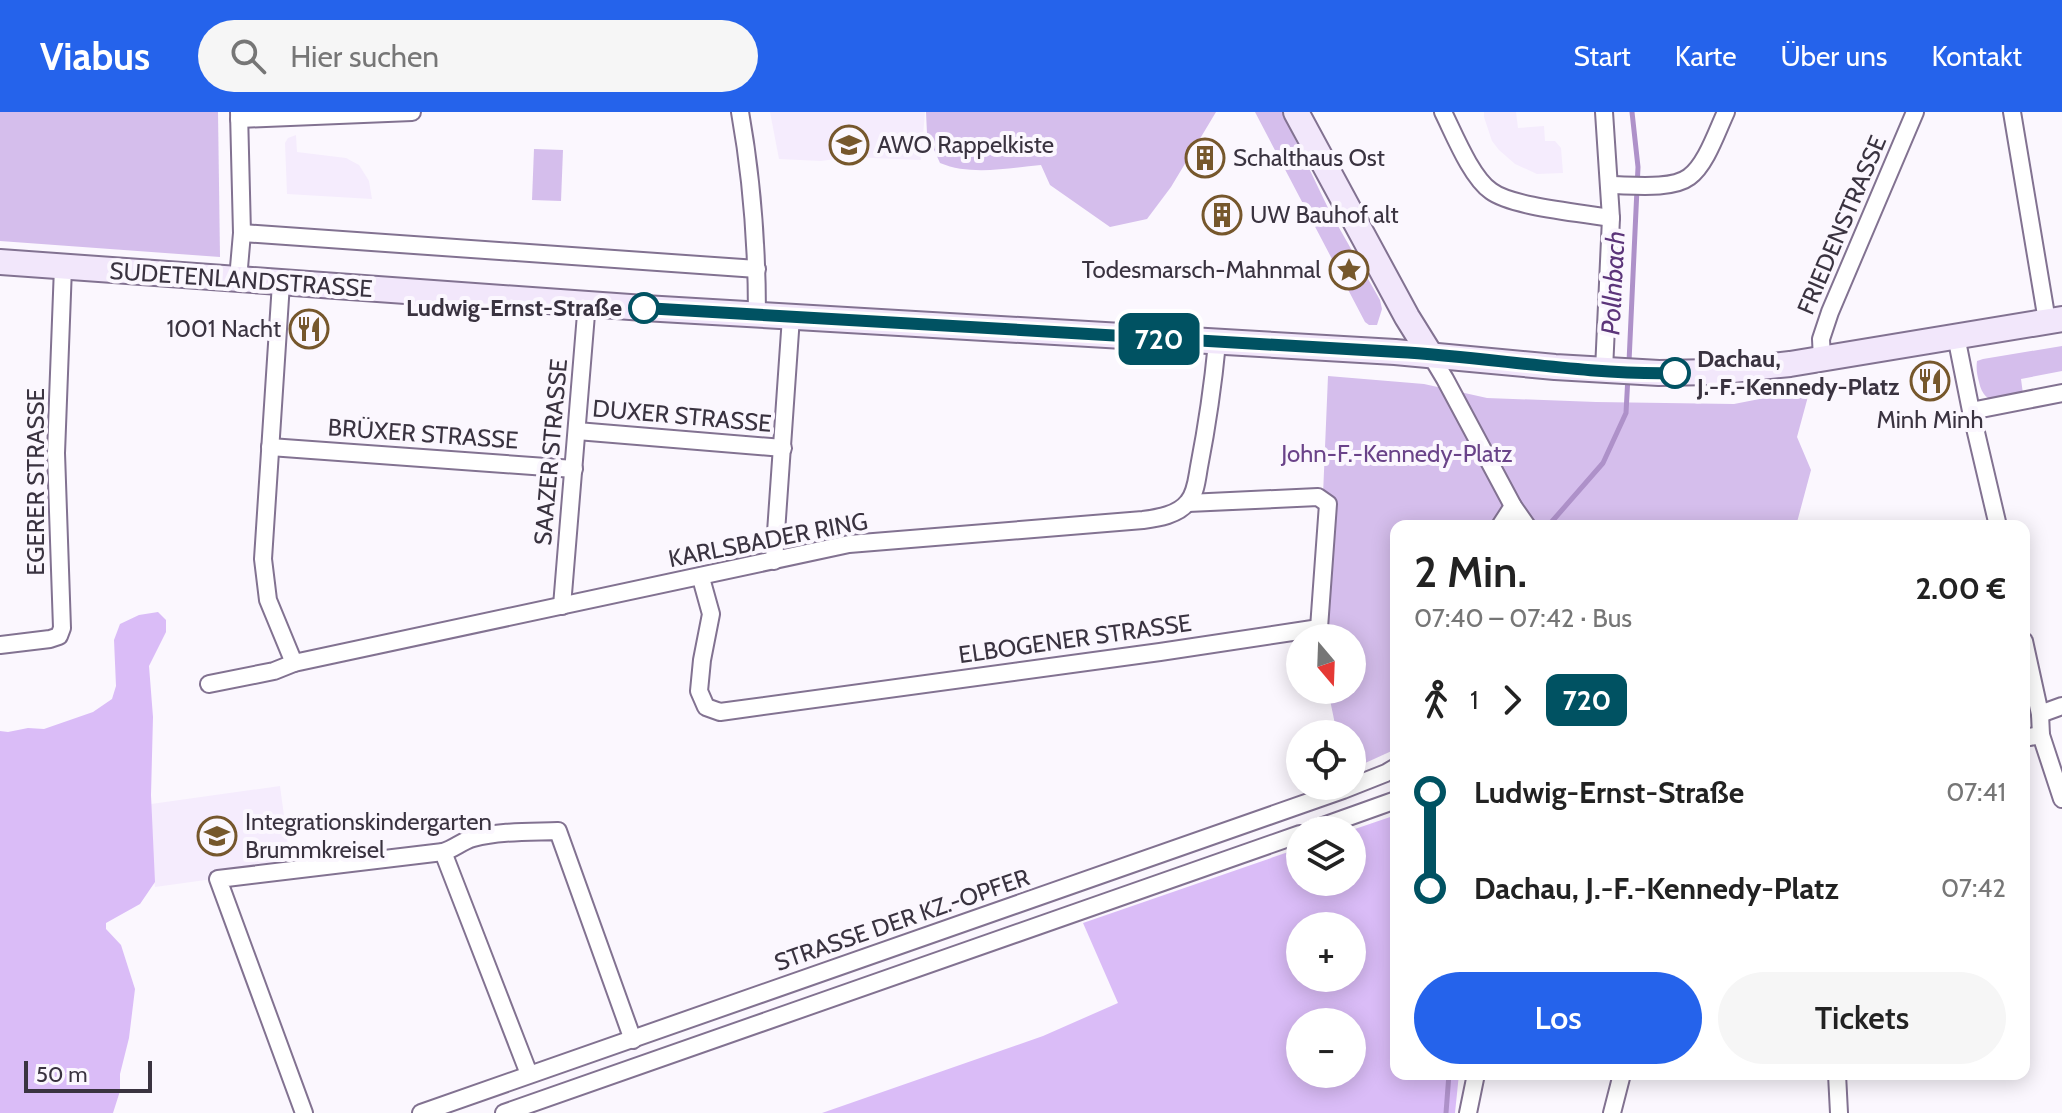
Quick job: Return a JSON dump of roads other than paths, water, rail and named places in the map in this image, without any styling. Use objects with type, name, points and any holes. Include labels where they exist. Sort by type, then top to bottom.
[{"type":"street","points":[[238,279],[242,233],[239,116],[412,112]]},
{"type":"street","points":[[740,112],[750,167],[757,315]]},
{"type":"street","points":[[1296,112],[1407,317],[1523,520]]},
{"type":"street","points":[[1443,112],[1471,167],[1490,191],[1511,202],[1611,218]]},
{"type":"street","points":[[1604,112],[1611,218],[1609,371]]},
{"type":"street","points":[[1610,185],[1674,183],[1688,178],[1700,166],[1726,112]]},
{"type":"street","name":"FRIEDENSTRASSE","points":[[1822,359],[1821,339],[1830,312],[1915,112]]},
{"type":"street","points":[[2012,112],[2054,320]]},
{"type":"street","name":"SUDETENLANDSTRASSE","points":[[242,233],[757,269]]},
{"type":"street","name":"SUDETENLANDSTRASSE","points":[[0,262],[757,315],[1430,354],[1641,373],[1714,372],[1822,359],[2054,320]]},
{"type":"street","name":"EGERER STRASSE","points":[[0,645],[50,639],[59,636],[62,628],[56,453],[63,267]]},
{"type":"street","points":[[281,283],[263,559],[268,600],[294,663]]},
{"type":"street","name":"SAAZER STRASSE","points":[[562,606],[587,302]]},
{"type":"street","points":[[774,561],[791,317]]},
{"type":"street","points":[[1956,336],[1997,520]]},
{"type":"street","points":[[1188,503],[1195,490],[1207,429],[1217,343]]},
{"type":"street","points":[[1971,411],[2062,393]]},
{"type":"street","name":"DUXER STRASSE","points":[[577,431],[783,448]]},
{"type":"street","name":"BRÜXER STRASSE","points":[[270,447],[574,469]]},
{"type":"street","name":"ELBOGENER STRASSE","points":[[701,578],[711,614],[699,691],[706,707],[720,712],[1319,628],[1328,504],[1318,497],[1188,503]]},
{"type":"street","name":"KARLSBADER RING","points":[[209,684],[849,544],[1157,518],[1188,503]]},
{"type":"street","points":[[1504,520],[1513,506]]},
{"type":"street","points":[[2030,668],[2040,714],[2032,736],[2062,799]]},
{"type":"street","points":[[2040,714],[2062,706]]},
{"type":"street","name":"STRASSE DER KZ.-OPFER","points":[[421,1113],[1343,790],[1390,771]]},
{"type":"street","points":[[1351,816],[1390,802]]},
{"type":"street","points":[[304,1113],[218,879],[443,852],[475,838],[521,831],[558,831],[633,1040]]},
{"type":"street","points":[[504,1113],[1286,839]]},
{"type":"street","points":[[443,852],[529,1074]]},
{"type":"street","points":[[1468,1113],[1475,1080]]},
{"type":"street","points":[[1612,1113],[1620,1080]]},
{"type":"street","points":[[1837,1080],[1839,1113]]},
{"type":"waterway","name":"Pollnbach","points":[[1629,362],[1638,167],[1632,112]]},
{"type":"waterway","name":"Pollnbach","points":[[1553,520],[1603,463],[1626,413],[1628,376]]},
{"type":"waterway","name":"Pollnbach","points":[[1446,1113],[1449,1080]]},
{"type":"place","name":"AWO Rappelkiste","points":[[849,145]]},
{"type":"place","name":"Schalthaus Ost","points":[[1205,158]]},
{"type":"place","name":"UW Bauhof alt","points":[[1222,215]]},
{"type":"place","name":"Todesmarsch-Mahnmal","points":[[1349,270]]},
{"type":"place","name":"Ludwig-Ernst-Straße","points":[[644,308]]},
{"type":"place","name":"1001 Nacht","points":[[309,329]]},
{"type":"place","name":"Dachau, J.-F.-Kennedy-Platz","points":[[1675,373]]},
{"type":"place","name":"Minh Minh","points":[[1930,381]]},
{"type":"place","name":"Integrationskindergarten Brummkreisel","points":[[217,836]]},
{"type":"park label","name":"John-F.-Kennedy-Platz","points":[[1397,454]]}]
